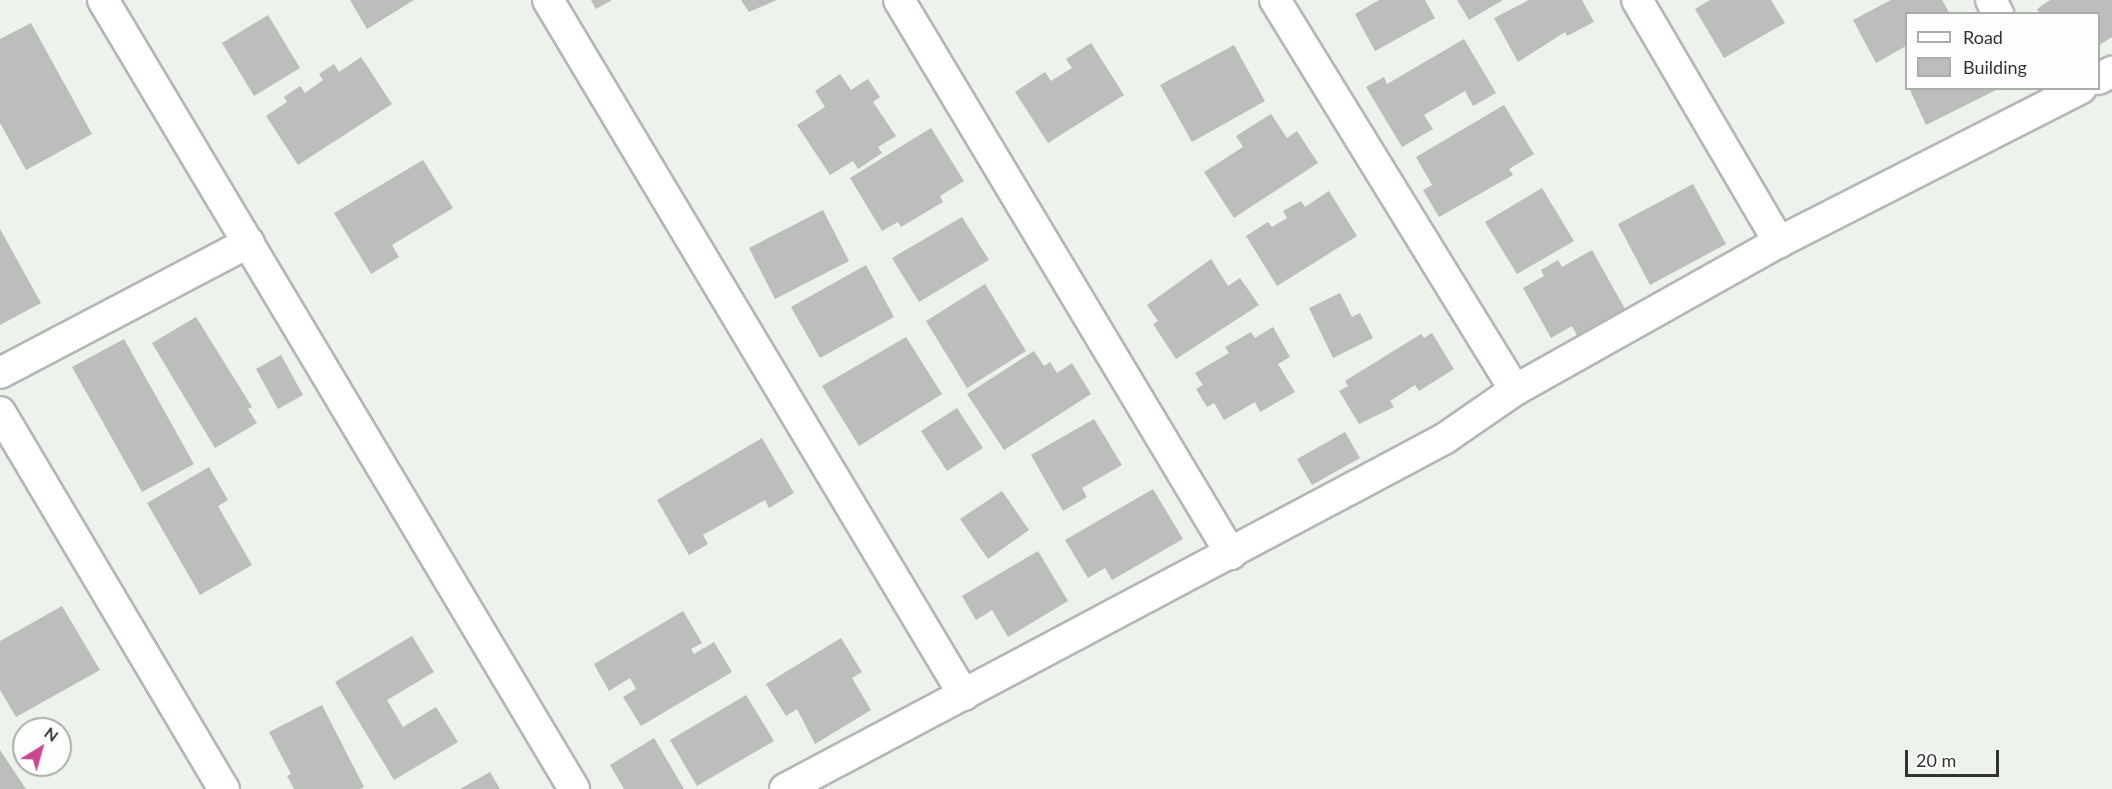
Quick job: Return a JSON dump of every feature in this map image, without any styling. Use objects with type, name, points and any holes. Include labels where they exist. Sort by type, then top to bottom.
[{"type":"street","points":[[103,0],[574,789]]},
{"type":"street","points":[[548,0],[964,695]]},
{"type":"street","points":[[1275,0],[1515,390]]},
{"type":"street","points":[[1637,0],[1779,242]]},
{"type":"street","points":[[910,4],[1231,554]]},
{"type":"street","points":[[785,789],[1444,439],[1515,390],[1779,242],[2046,97],[2073,90]]},
{"type":"street","points":[[0,373],[249,242]]},
{"type":"street","points":[[0,412],[224,789]]},
{"type":"building","points":[[350,0],[414,0],[367,29]]},
{"type":"building","points":[[591,0],[612,0],[596,9]]},
{"type":"building","points":[[741,0],[777,0],[749,12]]},
{"type":"building","points":[[1379,0],[1425,0],[1435,18],[1375,51],[1355,14]]},
{"type":"building","points":[[1457,0],[1503,0],[1469,20]]},
{"type":"building","points":[[1529,0],[1582,0],[1594,22],[1567,36],[1565,32],[1518,62],[1494,18]]},
{"type":"building","points":[[1710,0],[1771,0],[1785,23],[1724,58],[1695,9]]},
{"type":"building","points":[[1891,0],[1942,0],[1949,12],[1905,12],[1905,47],[1876,63],[1853,20]]},
{"type":"building","points":[[2050,0],[2112,0],[2112,37],[2100,45],[2100,12],[2039,12],[2037,9]]},
{"type":"building","points":[[268,15],[300,68],[254,96],[222,43]]},
{"type":"building","points":[[31,23],[92,134],[26,170],[0,123],[0,39]]},
{"type":"building","points":[[1464,39],[1496,93],[1473,106],[1465,91],[1424,115],[1433,129],[1402,147],[1366,87],[1384,77],[1387,84]]},
{"type":"building","points":[[1091,43],[1124,95],[1048,143],[1015,92],[1045,72],[1051,81],[1072,68],[1066,59]]},
{"type":"building","points":[[1234,45],[1265,101],[1192,142],[1160,85]]},
{"type":"building","points":[[361,57],[392,104],[298,165],[266,116],[287,102],[284,97],[300,86],[305,93],[323,80],[319,74],[334,64],[339,72]]},
{"type":"building","points":[[840,74],[851,90],[868,79],[880,97],[873,102],[896,136],[878,147],[882,153],[858,169],[853,161],[830,175],[797,125],[825,107],[815,91]]},
{"type":"building","points":[[1910,90],[1996,90],[1926,125]]},
{"type":"building","points":[[1504,105],[1534,154],[1509,169],[1513,175],[1439,217],[1423,190],[1432,185],[1416,157]]},
{"type":"building","points":[[1271,114],[1287,138],[1297,131],[1318,163],[1234,218],[1204,172],[1243,147],[1236,136]]},
{"type":"building","points":[[931,128],[964,181],[940,196],[943,202],[901,227],[898,222],[882,231],[850,178]]},
{"type":"building","points":[[423,160],[453,208],[392,245],[399,257],[371,274],[334,213]]},
{"type":"building","points":[[1693,184],[1726,244],[1650,285],[1618,224]]},
{"type":"building","points":[[1542,188],[1574,241],[1517,274],[1485,222]]},
{"type":"building","points":[[1329,191],[1357,236],[1277,286],[1246,236],[1268,222],[1272,227],[1287,218],[1283,211],[1301,201],[1305,207]]},
{"type":"building","points":[[823,210],[849,261],[775,299],[749,248]]},
{"type":"building","points":[[962,217],[989,260],[919,302],[892,258]]},
{"type":"building","points":[[0,229],[41,303],[0,325]]},
{"type":"building","points":[[1592,250],[1629,316],[1581,343],[1572,326],[1551,338],[1523,288],[1544,276],[1541,270],[1558,260],[1562,267]]},
{"type":"building","points":[[1211,259],[1228,286],[1240,278],[1259,305],[1176,359],[1153,324],[1158,321],[1147,305]]},
{"type":"building","points":[[866,265],[894,317],[820,358],[791,307]]},
{"type":"building","points":[[985,284],[1026,351],[967,388],[926,321]]},
{"type":"building","points":[[1340,293],[1352,317],[1360,313],[1373,338],[1333,358],[1309,308]]},
{"type":"building","points":[[196,317],[252,407],[248,409],[257,423],[215,448],[152,343]]},
{"type":"building","points":[[1273,327],[1290,357],[1278,364],[1295,392],[1260,412],[1255,402],[1224,420],[1214,403],[1207,407],[1196,389],[1203,385],[1195,373],[1229,353],[1225,347],[1251,332],[1255,338]]},
{"type":"building","points":[[1432,333],[1454,369],[1419,391],[1415,385],[1390,401],[1394,407],[1359,424],[1339,391],[1348,386],[1345,381],[1421,334],[1424,338]]},
{"type":"building","points":[[906,337],[942,394],[859,446],[822,386]]},
{"type":"building","points":[[124,339],[194,464],[142,492],[72,367]]},
{"type":"building","points":[[1034,351],[1044,366],[1050,362],[1057,373],[1072,363],[1091,394],[1004,450],[967,394]]},
{"type":"building","points":[[281,355],[303,395],[278,409],[256,369]]},
{"type":"building","points":[[957,408],[983,448],[947,471],[921,431]]},
{"type":"building","points":[[1094,419],[1122,465],[1082,488],[1087,497],[1063,511],[1031,455]]},
{"type":"building","points":[[1345,432],[1360,458],[1312,485],[1297,459]]},
{"type":"building","points":[[762,438],[794,493],[769,508],[765,500],[703,535],[708,544],[689,555],[657,500]]},
{"type":"building","points":[[209,467],[228,500],[218,506],[252,565],[200,595],[147,503]]},
{"type":"building","points":[[1153,489],[1183,539],[1112,580],[1105,568],[1088,578],[1065,540]]},
{"type":"building","points":[[1002,491],[1029,530],[988,559],[960,519]]},
{"type":"building","points":[[1038,551],[1068,601],[1008,637],[992,610],[976,620],[962,596]]},
{"type":"building","points":[[62,606],[100,670],[16,717],[0,690],[0,641]]},
{"type":"building","points":[[683,611],[702,643],[691,649],[694,654],[714,642],[732,672],[641,726],[623,697],[636,689],[630,678],[609,691],[594,664]]},
{"type":"building","points":[[412,636],[434,672],[387,700],[403,727],[436,707],[458,742],[394,780],[335,682]]},
{"type":"building","points":[[841,638],[862,672],[852,678],[871,710],[815,744],[797,709],[786,716],[766,684]]},
{"type":"building","points":[[746,695],[774,741],[697,786],[670,740]]},
{"type":"building","points":[[322,705],[364,787],[360,789],[294,789],[287,776],[291,774],[269,732]]},
{"type":"building","points":[[654,738],[684,789],[624,789],[610,765]]},
{"type":"building","points":[[0,750],[12,768],[12,777],[18,777],[26,789],[0,789]]},
{"type":"building","points":[[490,772],[500,789],[460,789]]}]
